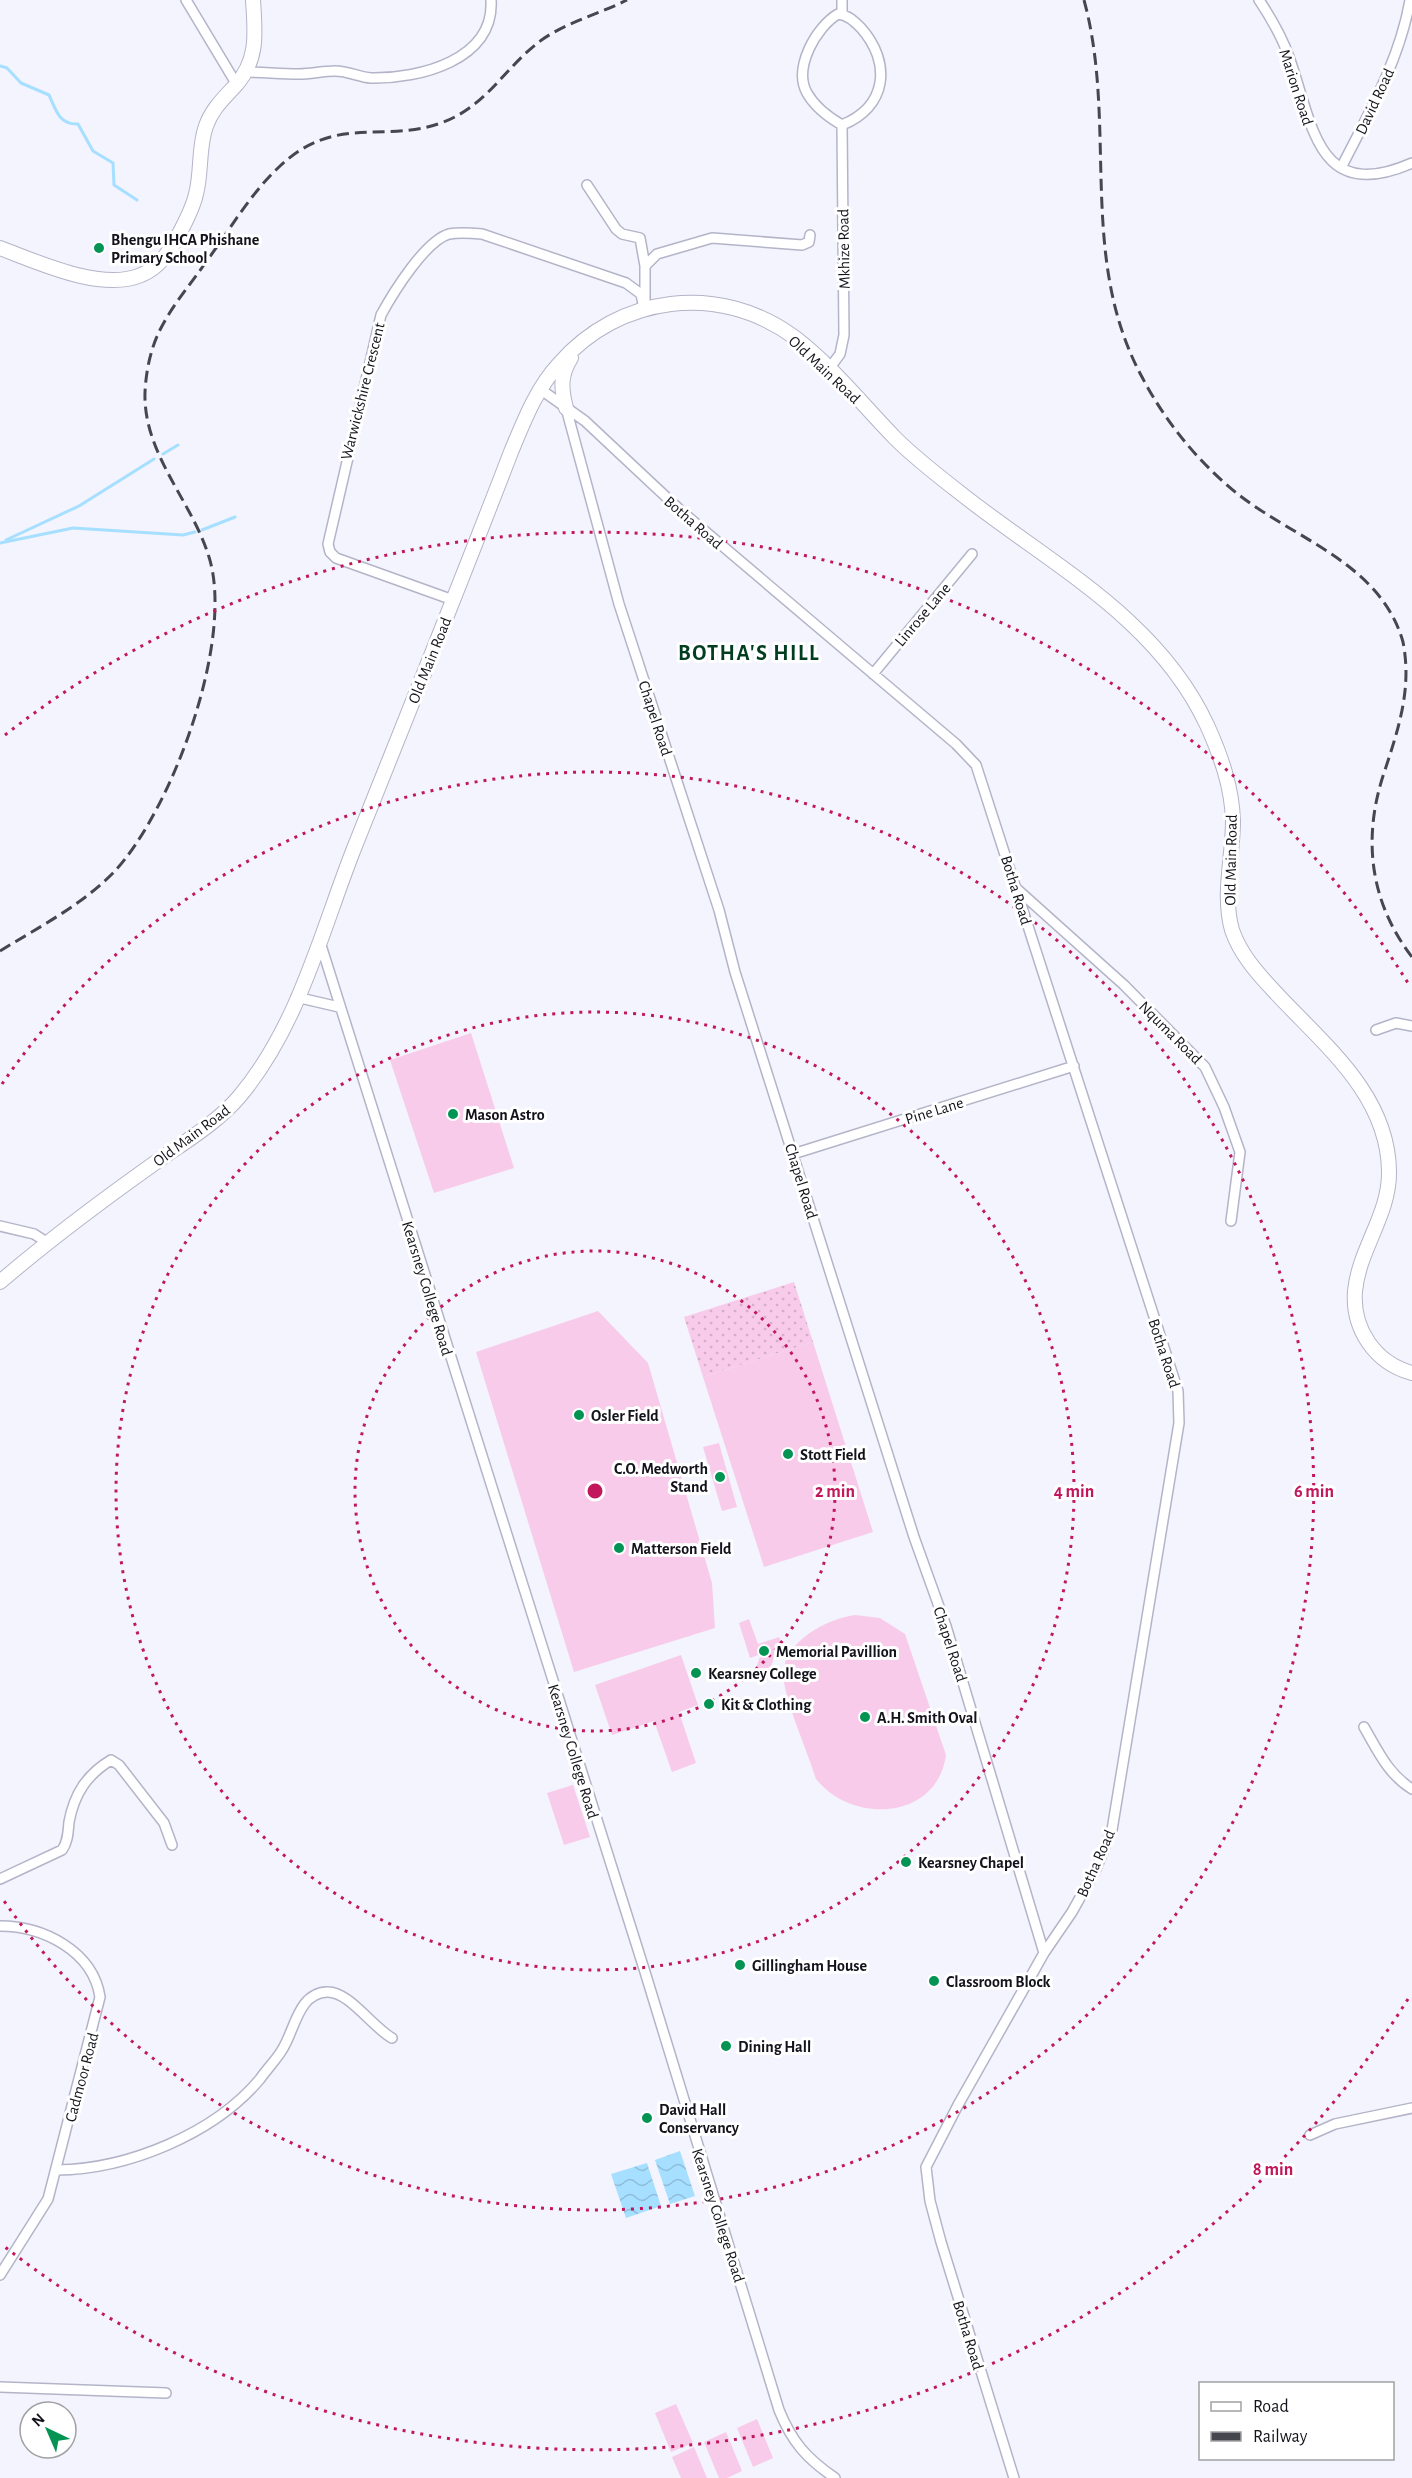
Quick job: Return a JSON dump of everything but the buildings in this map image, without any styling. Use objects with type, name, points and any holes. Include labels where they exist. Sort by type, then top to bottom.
[{"type":"main road","points":[[0,248],[54,268],[92,278],[136,277],[148,272],[165,257],[184,225],[196,195],[206,126],[217,105],[237,85],[254,52],[253,0]]},
{"type":"main road","name":"Old Main Road","points":[[0,1282],[48,1243],[209,1123],[237,1099],[272,1049],[320,942],[528,411],[540,389],[558,365],[584,339],[618,318],[644,309],[701,303],[744,311],[764,318],[791,335],[829,369],[900,443],[959,493],[1077,578],[1136,627],[1166,657],[1193,697],[1210,731],[1229,786],[1233,819],[1228,903],[1230,921],[1239,947],[1271,988],[1331,1050],[1359,1083],[1373,1105],[1383,1130],[1388,1150],[1390,1181],[1386,1200],[1359,1272],[1355,1307],[1362,1332],[1371,1348],[1389,1363],[1412,1373]]},
{"type":"main road","points":[[566,408],[563,375],[584,339]]},
{"type":"street","points":[[186,0],[237,85]]},
{"type":"street","points":[[243,72],[299,74],[334,71],[369,78],[411,74],[449,62],[473,46],[489,25],[491,0]]},
{"type":"street","points":[[842,0],[842,14]]},
{"type":"street","name":"Marion Road","points":[[1259,0],[1275,25],[1289,56],[1316,142],[1329,157],[1342,166],[1366,176],[1385,173],[1412,163]]},
{"type":"street","name":"David Road","points":[[1342,166],[1386,78],[1401,39],[1410,0]]},
{"type":"street","points":[[842,14],[854,21],[876,48],[881,69],[878,92],[868,108],[856,120],[842,125],[816,105],[804,83],[809,51],[818,32],[831,18],[842,14]]},
{"type":"street","name":"Mkhize Road","points":[[829,369],[840,354],[844,335],[842,125]]},
{"type":"street","points":[[587,184],[616,229],[622,234],[640,238],[645,266],[644,309]]},
{"type":"street","name":"Warwickshire Crescent","points":[[453,600],[336,558],[330,552],[328,544],[379,323],[393,294],[438,240],[449,234],[468,233],[482,234],[626,283],[641,294],[644,309]]},
{"type":"street","points":[[645,266],[657,254],[712,238],[802,244],[809,242],[810,236]]},
{"type":"street","name":"Botha Road","points":[[540,389],[585,421],[680,510],[956,744],[976,765],[1074,1066],[1119,1213],[1172,1371],[1180,1406],[1112,1830],[1096,1869],[1072,1912],[1044,1953],[947,2126],[931,2156],[925,2177],[941,2242],[1014,2478]]},
{"type":"street","name":"Chapel Road","points":[[566,408],[619,604],[716,900],[793,1154],[914,1537],[946,1626],[1044,1953]]},
{"type":"street","name":"Linrose Lane","points":[[873,674],[972,554]]},
{"type":"street","name":"Nquma Road","points":[[1017,889],[1124,985],[1205,1067],[1224,1107],[1240,1152],[1231,1221]]},
{"type":"street","name":"Kearsney College Road","points":[[320,942],[638,1950],[779,2410],[790,2437],[804,2453],[835,2478]]},
{"type":"street","points":[[296,997],[339,1007]]},
{"type":"street","points":[[1376,1030],[1396,1023],[1412,1026]]},
{"type":"street","name":"Pine Lane","points":[[793,1154],[1074,1066]]},
{"type":"street","points":[[0,1226],[34,1234],[48,1243]]},
{"type":"street","points":[[1364,1727],[1397,1780],[1412,1790]]},
{"type":"street","points":[[0,1878],[62,1850],[67,1842],[77,1794],[92,1773],[111,1760],[119,1765],[164,1823],[172,1845]]},
{"type":"street","name":"Cadmoor Road","points":[[0,1926],[25,1926],[52,1938],[88,1965],[99,1988],[100,1997],[97,2018],[57,2170],[42,2211],[0,2275]]},
{"type":"street","points":[[57,2170],[75,2170],[144,2156],[213,2119],[259,2080],[282,2049],[305,2002],[317,1993],[340,1994],[392,2038]]},
{"type":"street","points":[[1310,2135],[1335,2124],[1412,2108]]},
{"type":"street","points":[[0,2387],[166,2393]]},
{"type":"shaded area","name":"Mason Astro","points":[[471,1033],[514,1168],[434,1193],[390,1060]]},
{"type":"shaded area","points":[[794,1282],[813,1342],[703,1377],[684,1317]]},
{"type":"shaded area","points":[[598,1311],[648,1363],[712,1583],[715,1628],[574,1672],[476,1352]]},
{"type":"shaded area","name":"Stott Field","points":[[813,1342],[873,1532],[764,1567],[703,1377]]},
{"type":"shaded area","name":"C.O. Medworth Stand","points":[[719,1443],[737,1507],[722,1511],[703,1447]]},
{"type":"shaded area","name":"A.H. Smith Oval","points":[[855,1615],[880,1618],[905,1634],[946,1755],[939,1777],[927,1793],[911,1803],[891,1809],[871,1809],[851,1804],[832,1794],[816,1779],[786,1693],[784,1669],[788,1656],[795,1646],[818,1628]]},
{"type":"shaded area","name":"Memorial Pavillion","points":[[749,1619],[758,1644],[779,1637],[784,1649],[775,1653],[767,1681],[753,1677],[761,1654],[750,1658],[739,1623]]},
{"type":"shaded area","points":[[681,1655],[698,1705],[679,1712],[696,1763],[672,1772],[654,1721],[612,1735],[595,1685]]},
{"type":"shaded area","points":[[573,1785],[590,1837],[564,1845],[547,1793]]},
{"type":"shaded area","points":[[676,2404],[693,2443],[671,2452],[655,2413]]},
{"type":"shaded area","points":[[757,2419],[773,2458],[753,2467],[737,2428]]},
{"type":"shaded area","points":[[726,2432],[742,2471],[727,2478],[719,2478],[704,2442]]},
{"type":"shaded area","points":[[694,2447],[707,2478],[681,2478],[672,2457]]},
{"type":"water","points":[[680,2151],[695,2196],[670,2204],[655,2160]]},
{"type":"water","points":[[647,2163],[661,2206],[626,2218],[611,2174]]},
{"type":"waterway","points":[[0,66],[7,68],[21,83],[49,95],[62,119],[78,124],[93,151],[113,163],[114,185],[137,200]]},
{"type":"waterway","points":[[163,454],[178,445]]},
{"type":"waterway","points":[[6,540],[79,506],[154,459]]},
{"type":"waterway","points":[[202,530],[235,517]]},
{"type":"waterway","points":[[0,543],[73,528],[183,535],[195,532]]},
{"type":"railway","points":[[0,951],[60,915],[102,884],[136,844],[157,808],[176,767],[193,722],[206,677],[213,633],[215,592],[209,557],[192,516],[160,457],[146,415],[147,370],[158,334],[174,306],[259,189],[279,167],[300,150],[320,140],[339,135],[419,129],[457,116],[484,96],[543,39],[627,0]]},
{"type":"railway","points":[[1084,0],[1094,47],[1104,238],[1110,285],[1122,331],[1142,377],[1173,426],[1210,470],[1239,495],[1357,573],[1376,592],[1392,615],[1403,642],[1406,675],[1403,707],[1378,795],[1373,819],[1372,843],[1378,891],[1386,913],[1412,957]]},
{"type":"place","name":"Bhengu IHCA Phishane Primary School","points":[[99,248]]},
{"type":"place","name":"Mason Astro","points":[[453,1114]]},
{"type":"place","name":"Osler Field","points":[[579,1415]]},
{"type":"place","name":"Stott Field","points":[[788,1454]]},
{"type":"place","name":"C.O. Medworth Stand","points":[[720,1477]]},
{"type":"place","name":"Matterson Field","points":[[619,1548]]},
{"type":"place","name":"Memorial Pavillion","points":[[764,1651]]},
{"type":"place","name":"Kearsney College","points":[[696,1673]]},
{"type":"place","name":"Kit & Clothing","points":[[709,1704]]},
{"type":"place","name":"A.H. Smith Oval","points":[[865,1717]]},
{"type":"place","name":"Kearsney Chapel","points":[[906,1862]]},
{"type":"place","name":"Gillingham House","points":[[740,1965]]},
{"type":"place","name":"Classroom Block","points":[[934,1981]]},
{"type":"place","name":"Dining Hall","points":[[726,2046]]},
{"type":"place","name":"David Hall Conservancy","points":[[647,2118]]},
{"type":"district","name":"BOTHA'S HILL","points":[[749,652]]}]
